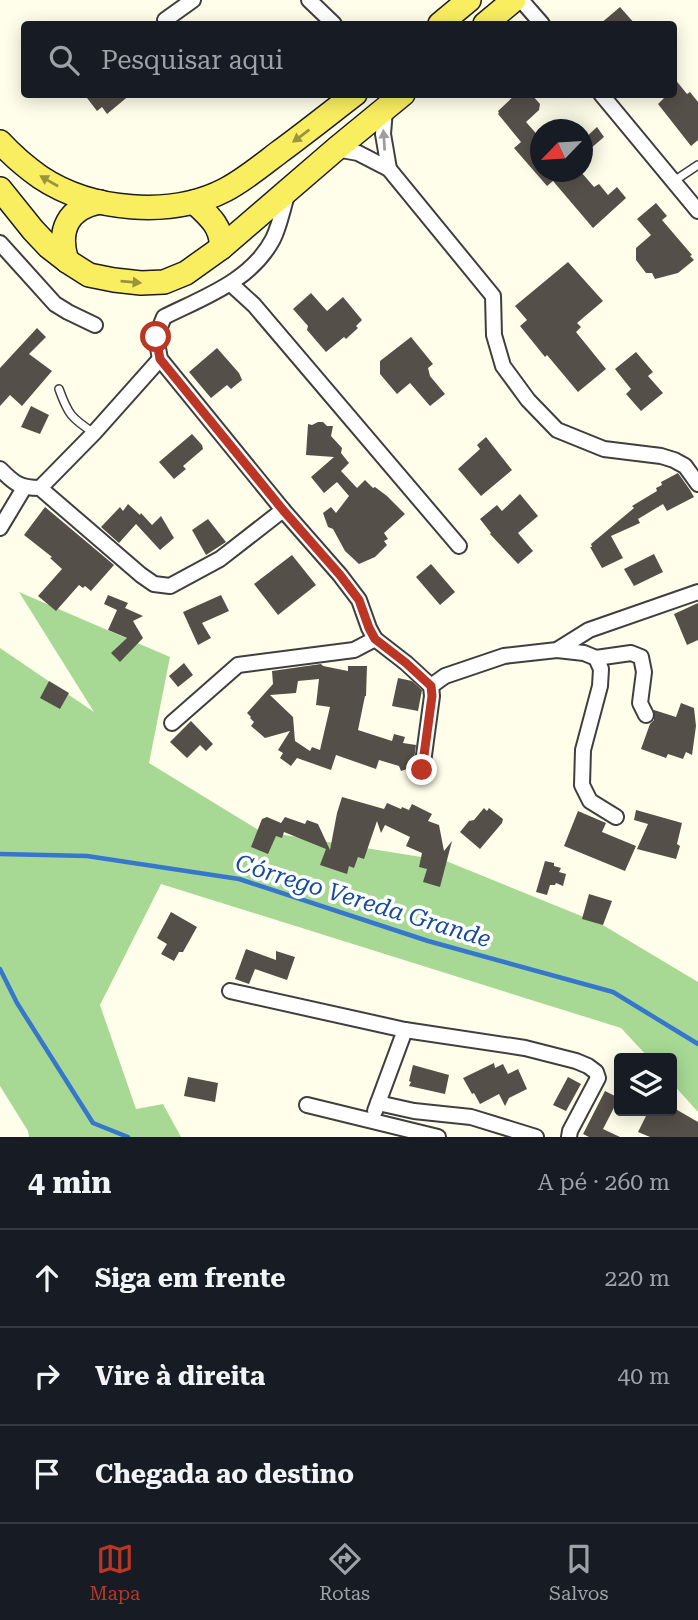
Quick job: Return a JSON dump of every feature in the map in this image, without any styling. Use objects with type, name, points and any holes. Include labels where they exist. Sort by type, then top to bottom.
[{"type":"main road","points":[[444,21],[468,0]]},
{"type":"main road","points":[[489,21],[514,0]]},
{"type":"main road","points":[[0,142],[41,177],[61,188],[100,202],[151,208],[194,202],[224,190],[257,170],[350,98]]},
{"type":"main road","points":[[0,190],[49,247],[89,275],[114,281],[164,282],[187,273],[221,248],[398,98]]},
{"type":"main road","points":[[67,261],[63,235],[67,222],[87,204],[100,202]]},
{"type":"main road","points":[[194,202],[217,226],[222,241],[221,248]]},
{"type":"street","points":[[165,20],[193,0]]},
{"type":"street","points":[[309,0],[331,21]]},
{"type":"street","points":[[522,0],[540,21]]},
{"type":"street","points":[[604,98],[698,211]]},
{"type":"street","points":[[385,110],[383,134],[389,169]]},
{"type":"street","points":[[336,149],[358,153],[389,169],[493,296],[494,335],[503,366],[528,400],[557,430],[604,449],[674,460],[685,467],[698,484]]},
{"type":"street","points":[[288,191],[273,239],[246,273],[231,284],[164,317],[156,337],[160,359],[283,510],[340,575],[359,600],[375,639],[431,686],[422,770]]},
{"type":"street","points":[[0,243],[55,304],[95,325]]},
{"type":"street","points":[[231,284],[254,305],[459,546]]},
{"type":"street","points":[[40,488],[160,359]]},
{"type":"street","points":[[0,469],[13,482],[24,488],[40,488],[154,584],[170,586],[220,559],[283,510]]},
{"type":"street","points":[[0,528],[24,488]]},
{"type":"street","points":[[557,650],[589,630],[698,592]]},
{"type":"street","points":[[172,723],[238,665],[354,650],[375,639]]},
{"type":"street","points":[[431,686],[445,676],[504,656],[557,650],[584,653],[596,659],[631,653],[640,657],[644,673],[640,703],[646,715]]},
{"type":"street","points":[[596,659],[601,669],[600,686],[583,750],[582,785],[590,801],[616,817]]},
{"type":"street","points":[[230,990],[405,1030],[525,1048],[588,1066],[596,1072],[598,1078],[569,1137]]},
{"type":"street","points":[[372,1121],[405,1030]]},
{"type":"street","points":[[378,1103],[414,1111],[471,1117],[536,1137]]},
{"type":"street","points":[[307,1105],[439,1137]]},
{"type":"lane","points":[[673,181],[698,165]]},
{"type":"lane","points":[[59,389],[66,410],[79,424],[94,433]]},
{"type":"green space","points":[[19,592],[170,657],[149,763],[260,831],[446,861],[601,924],[698,982],[698,1112],[677,1089],[677,1053],[644,1053],[621,1028],[161,884],[100,1005],[136,1109],[163,1104],[181,1137],[29,1137],[0,1086],[0,648],[94,712]]},
{"type":"building","points":[[620,7],[632,21],[604,21]]},
{"type":"building","points":[[677,82],[687,94],[690,92],[698,102],[698,140],[691,146],[658,104],[664,98],[677,98]]},
{"type":"building","points":[[87,98],[126,98],[107,114],[102,107],[97,111]]},
{"type":"building","points":[[512,98],[535,98],[540,104],[539,110],[526,122],[530,127],[530,166],[514,148],[521,142],[499,113]]},
{"type":"building","points":[[597,127],[604,137],[593,146],[593,131]]},
{"type":"building","points":[[554,182],[590,182],[594,187],[599,184],[608,195],[617,187],[626,198],[593,228]]},
{"type":"building","points":[[656,203],[667,216],[662,220],[694,260],[678,273],[655,279],[652,273],[646,273],[636,260],[636,248],[651,235],[637,219]]},
{"type":"building","points":[[568,262],[603,301],[577,323],[581,327],[576,332],[606,369],[578,392],[520,326],[527,320],[515,306]]},
{"type":"building","points":[[311,293],[327,311],[343,297],[362,320],[346,339],[344,337],[326,352],[293,309]]},
{"type":"building","points":[[37,328],[46,337],[29,354],[52,371],[22,406],[10,395],[0,406],[0,368]]},
{"type":"building","points":[[411,337],[433,364],[428,368],[430,376],[445,394],[430,406],[410,383],[397,394],[380,374],[380,361]]},
{"type":"building","points":[[217,348],[242,380],[231,389],[227,385],[211,398],[189,372]]},
{"type":"building","points":[[636,352],[653,372],[648,376],[663,393],[641,411],[626,394],[631,389],[615,369]]},
{"type":"building","points":[[31,406],[49,415],[40,434],[21,427]]},
{"type":"building","points":[[318,422],[333,426],[331,436],[342,448],[341,453],[349,463],[341,471],[357,488],[365,480],[405,514],[384,533],[388,539],[384,541],[387,545],[375,557],[359,564],[345,551],[333,529],[328,527],[323,513],[331,507],[336,513],[349,496],[337,482],[324,493],[311,477],[334,457],[306,455],[308,424]]},
{"type":"building","points":[[192,434],[203,449],[183,466],[186,469],[174,479],[159,462]]},
{"type":"building","points":[[486,437],[512,470],[481,496],[458,469],[480,449],[477,445]]},
{"type":"building","points":[[678,473],[694,497],[667,511],[663,504],[638,519],[640,523],[611,536],[623,558],[602,568],[590,547],[591,544],[634,508],[632,506],[657,491],[656,488],[662,485],[661,482]]},
{"type":"building","points":[[520,494],[538,516],[518,533],[533,551],[518,564],[480,519],[497,505],[502,511]]},
{"type":"building","points":[[128,504],[152,525],[161,516],[174,538],[160,550],[136,524],[119,543],[101,527],[120,507],[123,511]]},
{"type":"building","points":[[45,507],[114,565],[91,591],[79,585],[56,611],[38,596],[62,569],[50,558],[52,557],[24,535]]},
{"type":"building","points":[[208,519],[226,542],[206,555],[192,530]]},
{"type":"building","points":[[654,554],[663,572],[634,586],[624,569]]},
{"type":"building","points":[[292,555],[316,585],[278,615],[254,584]]},
{"type":"building","points":[[431,564],[455,592],[440,605],[416,577]]},
{"type":"building","points":[[108,595],[128,603],[125,608],[143,616],[133,621],[143,638],[120,662],[111,653],[127,638],[108,630],[117,610],[104,604]]},
{"type":"building","points":[[221,595],[229,611],[202,623],[211,638],[198,645],[183,612]]},
{"type":"building","points":[[698,603],[698,640],[687,645],[674,614]]},
{"type":"building","points":[[184,663],[193,675],[178,687],[169,676]]},
{"type":"building","points":[[321,664],[348,671],[348,666],[367,666],[366,696],[358,730],[392,741],[394,734],[405,737],[403,743],[416,745],[413,767],[401,771],[399,766],[379,760],[376,769],[336,755],[331,770],[297,758],[291,766],[280,758],[283,753],[278,750],[290,731],[265,738],[251,726],[254,722],[247,713],[273,684],[272,671]],"holes":[[[319,679],[316,705],[330,707],[320,750],[312,747],[310,751],[295,741],[293,717],[270,695],[296,693],[298,681]]]},
{"type":"building","points":[[398,678],[412,681],[422,690],[418,711],[392,706]]},
{"type":"building","points":[[49,681],[69,693],[60,709],[40,698]]},
{"type":"building","points":[[681,703],[694,708],[696,726],[692,755],[686,752],[683,759],[668,754],[666,758],[641,749],[654,720],[654,710],[676,717]]},
{"type":"building","points":[[191,721],[213,744],[206,751],[200,745],[187,758],[170,742]]},
{"type":"building","points":[[342,797],[384,809],[387,803],[409,810],[412,804],[432,814],[428,821],[439,825],[444,851],[452,841],[440,887],[423,882],[427,869],[419,867],[422,853],[406,846],[410,837],[385,825],[381,833],[377,821],[364,859],[358,857],[354,868],[349,866],[347,874],[320,865],[326,849],[284,832],[282,838],[276,836],[268,854],[251,847],[262,819],[267,817],[281,823],[285,817],[305,824],[307,820],[318,824],[330,850]]},
{"type":"building","points":[[484,808],[487,811],[489,808],[503,819],[480,849],[460,832]]},
{"type":"building","points":[[636,810],[682,823],[676,859],[637,849],[648,824],[634,820]]},
{"type":"building","points":[[578,811],[606,823],[602,832],[636,846],[625,871],[564,846]]},
{"type":"building","points":[[545,861],[554,863],[554,866],[561,868],[559,872],[566,874],[563,886],[556,883],[550,885],[547,895],[536,892]]},
{"type":"building","points":[[589,894],[612,901],[603,925],[582,919]]},
{"type":"building","points":[[171,912],[197,927],[183,952],[179,952],[174,961],[161,954],[167,944],[157,938]]},
{"type":"building","points":[[246,949],[276,960],[276,951],[295,957],[287,980],[255,969],[249,984],[235,979]]},
{"type":"building","points":[[494,1063],[495,1068],[503,1064],[508,1074],[518,1069],[527,1089],[509,1098],[505,1106],[499,1094],[480,1104],[463,1078]]},
{"type":"building","points":[[413,1065],[449,1075],[445,1094],[409,1086]]},
{"type":"building","points":[[188,1077],[218,1083],[215,1102],[184,1096]]},
{"type":"building","points":[[568,1077],[581,1084],[566,1111],[553,1105]]},
{"type":"building","points":[[605,1091],[614,1096],[614,1108],[603,1129],[620,1137],[589,1137],[583,1134]]},
{"type":"building","points":[[677,1110],[698,1122],[698,1137],[650,1137],[638,1132],[646,1116],[677,1116]]},
{"type":"waterway","name":"Córrego Vereda Grande","points":[[0,854],[87,856],[239,879],[428,941],[613,992],[698,1044]]},
{"type":"waterway","points":[[0,969],[17,1003],[93,1123],[128,1137]]},
{"type":"route","points":[[156,337],[160,359],[359,600],[375,639],[431,686],[422,770]]}]
